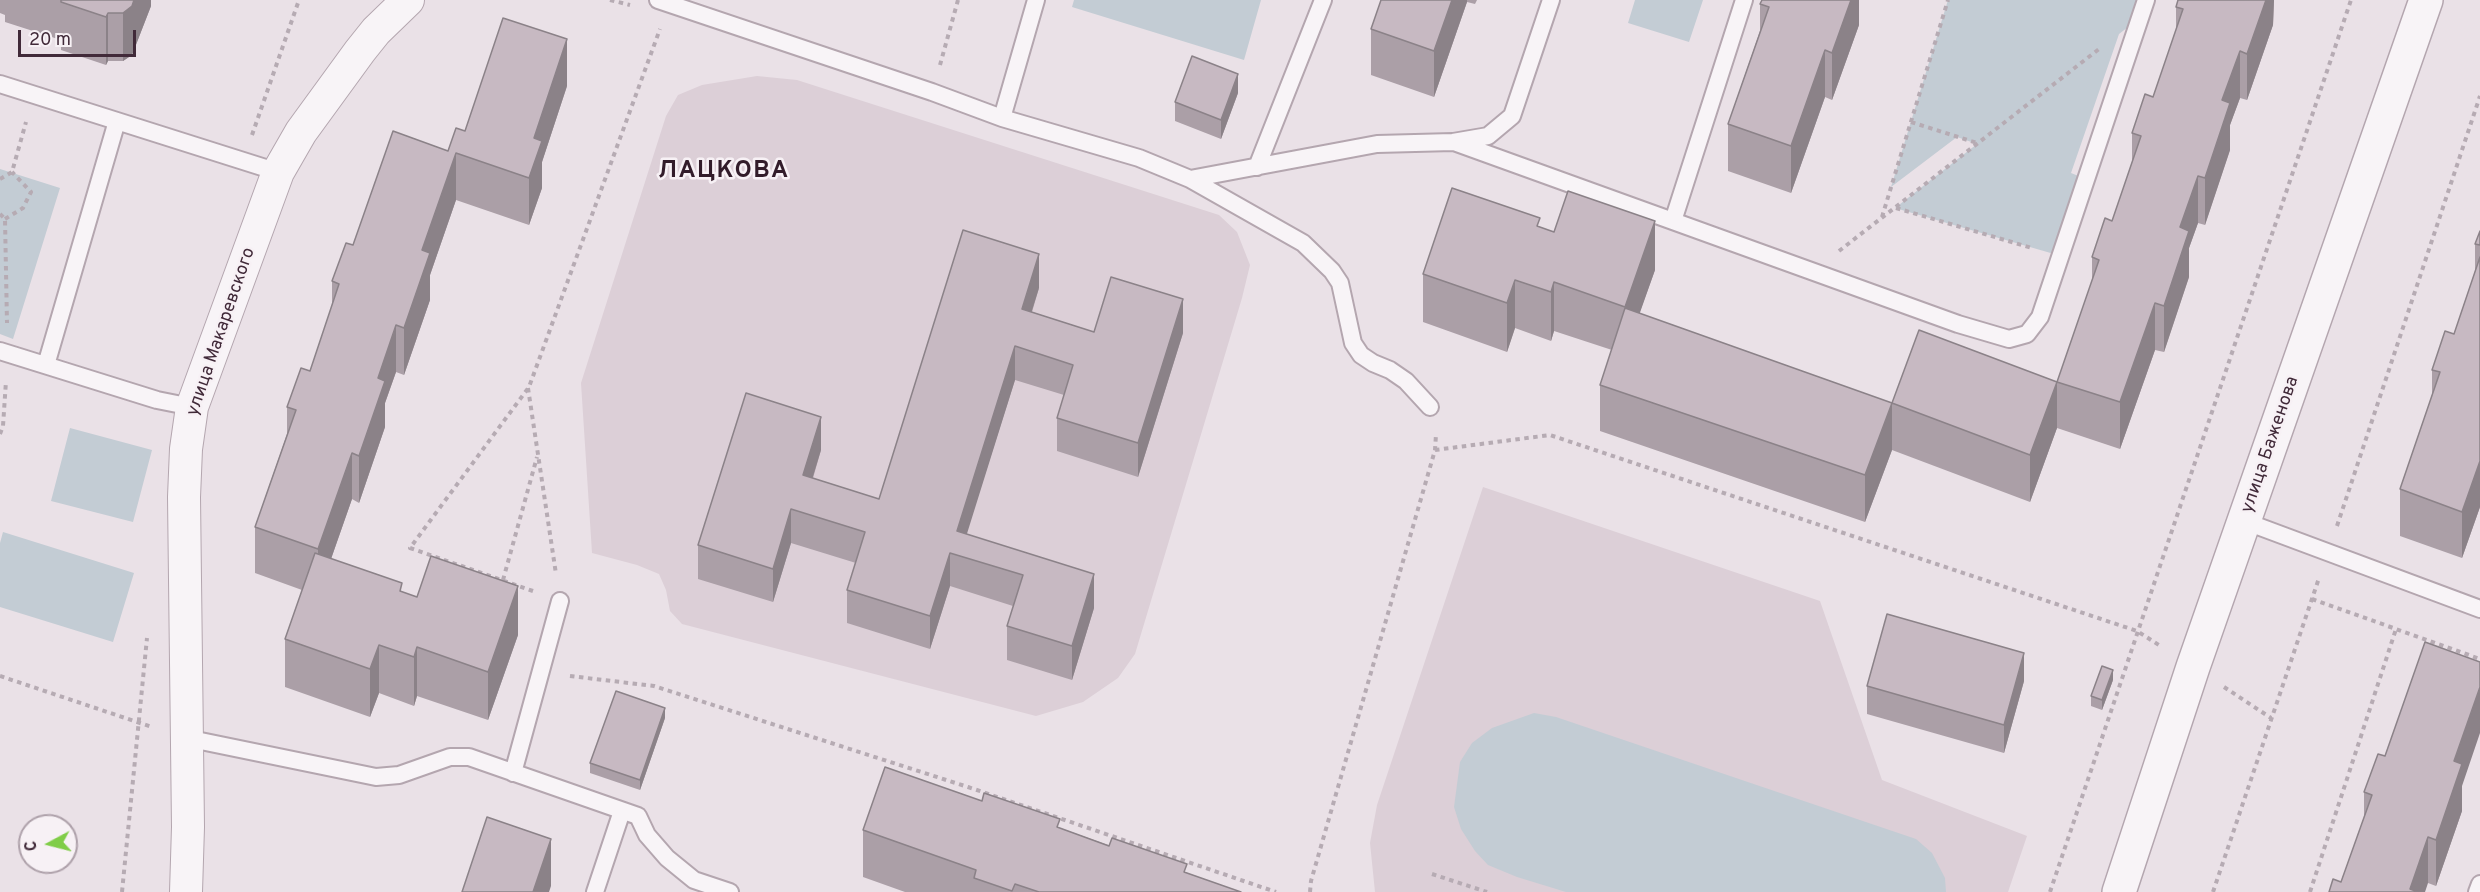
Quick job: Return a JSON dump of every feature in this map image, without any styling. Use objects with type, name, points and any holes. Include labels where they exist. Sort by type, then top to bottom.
[{"type":"street","name":"улица Макаревского","points":[[186,892],[184,497],[186,449],[192,407],[278,172],[301,132],[360,51],[376,31],[408,0]]},
{"type":"street","name":"улица Баженова","points":[[2119,892],[2193,668],[2426,0]]},
{"type":"lane","points":[[658,0],[932,92],[1002,118],[1138,158],[1190,179],[1304,243],[1332,270],[1340,283],[1353,343],[1361,356],[1390,370],[1406,381],[1430,407]]},
{"type":"lane","points":[[1002,118],[1036,0]]},
{"type":"lane","points":[[1257,167],[1323,0]]},
{"type":"lane","points":[[1190,179],[1377,144],[1453,142],[1488,136],[1512,116],[1551,0]]},
{"type":"lane","points":[[1673,221],[1744,0]]},
{"type":"lane","points":[[1453,142],[1958,324],[2009,339],[2027,334],[2040,317],[2146,0]]},
{"type":"lane","points":[[0,84],[278,172]]},
{"type":"lane","points":[[46,365],[117,121]]},
{"type":"lane","points":[[0,351],[157,400],[192,407]]},
{"type":"lane","points":[[2244,521],[2480,609]]},
{"type":"lane","points":[[513,773],[560,601]]},
{"type":"lane","points":[[186,738],[376,777],[399,775],[450,757],[469,757],[638,816],[647,835],[667,858],[694,880],[730,892]]},
{"type":"lane","points":[[595,892],[622,811]]},
{"type":"lane","points":[[2477,892],[2480,884]]},
{"type":"path","points":[[610,0],[631,6]]},
{"type":"path","points":[[932,92],[958,0]]},
{"type":"path","points":[[1882,218],[1948,0]]},
{"type":"path","points":[[2050,892],[2351,0]]},
{"type":"path","points":[[1813,271],[2140,16]]},
{"type":"path","points":[[528,388],[560,601],[410,548],[529,387],[660,34],[660,20]]},
{"type":"path","points":[[0,178],[12,172],[34,95]]},
{"type":"path","points":[[2213,892],[2480,96]]},
{"type":"path","points":[[1911,122],[1977,143]]},
{"type":"path","points":[[5,219],[23,208],[31,192],[12,172]]},
{"type":"path","points":[[1895,208],[2061,256]]},
{"type":"path","points":[[1310,892],[1311,881],[1435,450],[1436,423],[1430,407]]},
{"type":"path","points":[[1435,450],[1550,435],[2137,631],[2271,718]]},
{"type":"path","points":[[503,580],[538,453]]},
{"type":"path","points":[[2312,599],[2480,659]]},
{"type":"path","points":[[2310,892],[2396,629]]},
{"type":"path","points":[[541,672],[654,686],[968,787],[1276,892]]},
{"type":"path","points":[[0,676],[186,738]]},
{"type":"path","points":[[122,892],[140,723]]},
{"type":"path","points":[[1432,874],[1487,892]]},
{"type":"shaded area","points":[[1074,0],[1261,0],[1244,60],[1072,7]]},
{"type":"shaded area","points":[[1635,0],[1703,0],[1689,42],[1628,23]]},
{"type":"shaded area","points":[[1948,0],[2146,0],[2141,17],[2119,34],[2071,173],[2086,179],[2061,256],[1895,208],[1977,144],[1957,137],[1891,187]]},
{"type":"shaded area","points":[[757,76],[797,80],[1219,215],[1237,232],[1250,265],[1135,654],[1118,678],[1083,702],[1036,716],[682,624],[670,611],[666,590],[659,574],[637,565],[592,553],[581,383],[666,116],[678,95],[702,85]]},
{"type":"shaded area","points":[[0,169],[60,188],[13,339],[0,334]]},
{"type":"shaded area","points":[[70,428],[152,450],[133,522],[51,501]]},
{"type":"shaded area","points":[[1483,487],[1820,601],[1882,780],[2027,836],[2008,892],[1375,892],[1370,843],[1377,805]]},
{"type":"shaded area","points":[[3,532],[134,573],[113,642],[0,607],[0,543]]},
{"type":"shaded area","points":[[1534,713],[1556,717],[1916,839],[1932,853],[1945,878],[1946,892],[1566,892],[1517,877],[1488,865],[1475,851],[1461,829],[1454,807],[1460,762],[1472,743],[1492,728]]},
{"type":"building","points":[[61,0],[134,0],[132,6],[123,13],[108,13],[106,17],[61,2]]},
{"type":"building","points":[[1381,0],[1452,0],[1434,51],[1371,29]]},
{"type":"building","points":[[1762,0],[1851,0],[1832,53],[1825,50],[1791,146],[1728,124],[1769,7],[1760,4]]},
{"type":"building","points":[[2178,0],[2266,0],[2247,54],[2240,51],[2222,100],[2230,103],[2205,178],[2198,176],[2180,227],[2189,231],[2164,306],[2155,303],[2120,402],[2057,382],[2099,260],[2092,257],[2105,218],[2112,221],[2141,136],[2132,133],[2145,94],[2153,97],[2183,9],[2176,7]]},
{"type":"building","points":[[503,18],[567,39],[534,138],[542,141],[529,178],[456,153],[422,250],[430,253],[404,328],[396,325],[378,378],[385,381],[359,456],[352,453],[318,549],[255,527],[296,410],[287,407],[301,368],[310,371],[339,284],[332,281],[346,243],[353,245],[393,131],[448,151],[456,128],[465,131]]},
{"type":"building","points":[[1192,56],[1238,74],[1221,120],[1175,102]]},
{"type":"building","points":[[1452,188],[1540,218],[1537,226],[1554,232],[1568,191],[1655,221],[1625,307],[1554,282],[1551,292],[1515,280],[1507,303],[1423,274]]},
{"type":"building","points":[[963,230],[1039,254],[1022,309],[1094,332],[1111,277],[1183,299],[1138,443],[1057,418],[1073,365],[1015,346],[957,531],[1094,574],[1072,646],[1007,626],[1023,575],[950,553],[930,616],[847,590],[865,532],[791,509],[773,569],[698,545],[746,393],[821,417],[803,475],[879,499]]},
{"type":"building","points":[[2480,231],[2480,245],[2475,244]]},
{"type":"building","points":[[2480,257],[2480,461],[2462,512],[2400,489],[2440,372],[2432,370],[2445,331],[2454,334]]},
{"type":"building","points":[[1625,308],[1892,403],[1865,475],[1600,385]]},
{"type":"building","points":[[1919,330],[2057,382],[2030,455],[1892,403]]},
{"type":"building","points":[[315,553],[402,583],[400,591],[417,597],[431,556],[518,586],[488,672],[417,647],[414,657],[379,645],[370,669],[285,639]]},
{"type":"building","points":[[1887,614],[2024,653],[2004,725],[1867,686]]},
{"type":"building","points":[[2425,642],[2480,662],[2480,687],[2454,761],[2462,764],[2436,840],[2428,837],[2410,889],[2418,892],[2329,892],[2333,879],[2341,882],[2372,795],[2364,792],[2378,754],[2385,756]]},
{"type":"building","points":[[2102,666],[2113,670],[2102,700],[2091,696]]},
{"type":"building","points":[[616,691],[665,708],[640,780],[590,763]]},
{"type":"building","points":[[885,767],[982,801],[984,793],[1060,819],[1057,827],[1109,846],[1112,838],[1187,864],[1184,872],[1241,892],[1039,892],[1015,884],[1012,891],[974,878],[976,870],[863,830]]},
{"type":"building","points":[[487,817],[551,839],[533,892],[462,892]]},
{"type":"district","name":"ЛАЦКОВА","points":[[724,172]]}]
